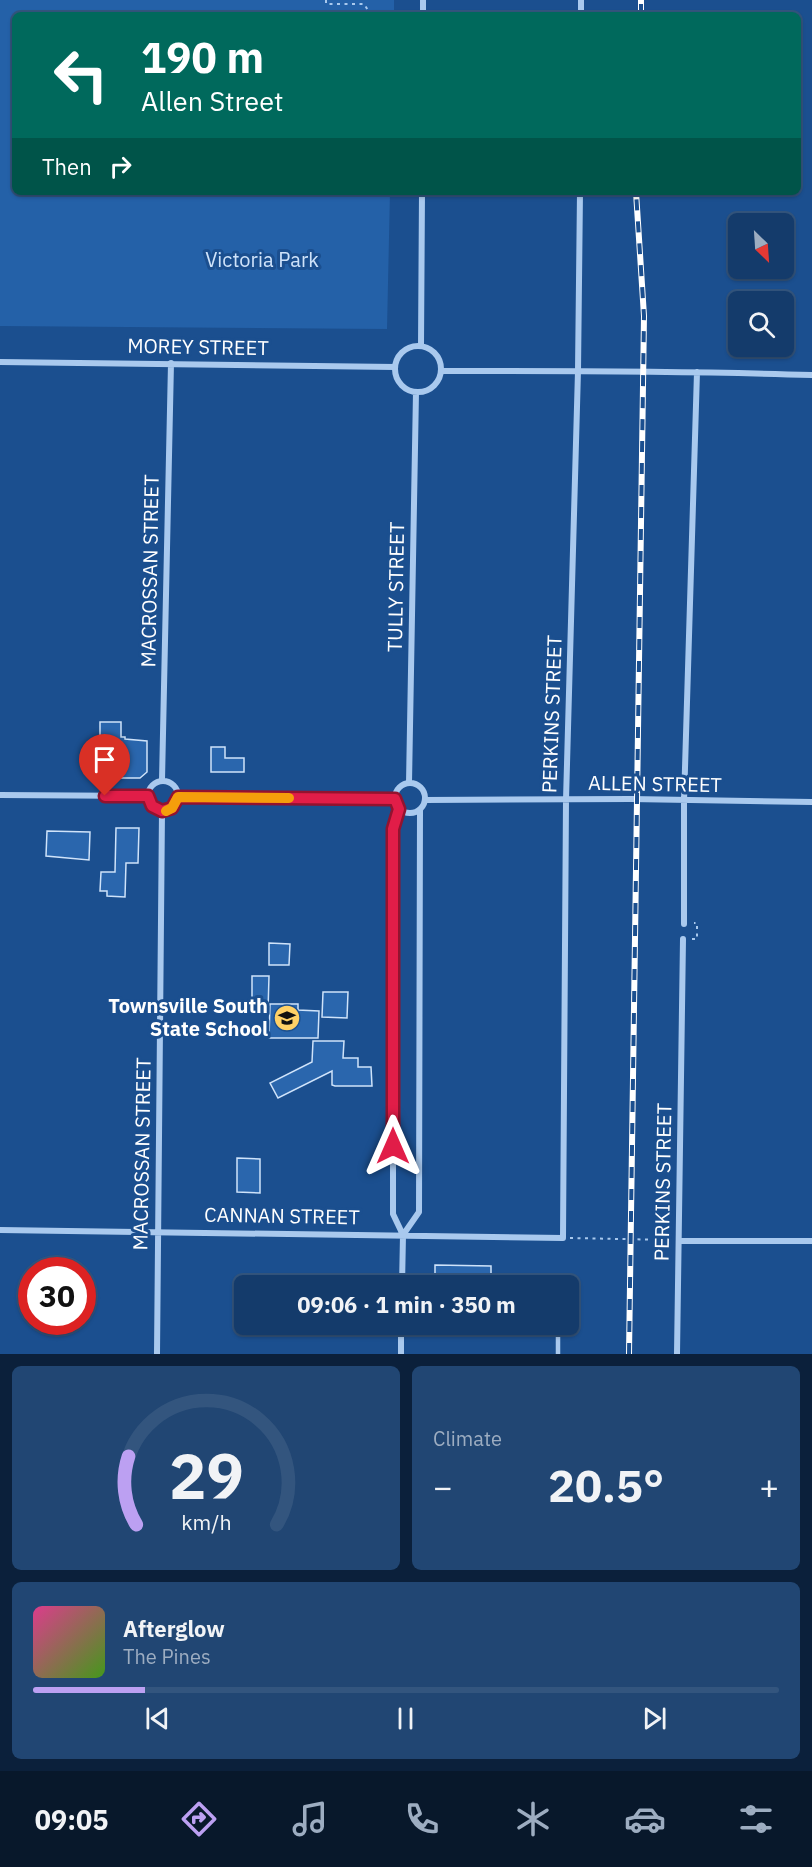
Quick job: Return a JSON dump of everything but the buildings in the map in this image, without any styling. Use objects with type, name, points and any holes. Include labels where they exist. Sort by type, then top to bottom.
[{"type":"street","points":[[421,346],[422,195]]},
{"type":"street","name":"PERKINS STREET","points":[[563,1238],[566,800],[578,371],[580,195]]},
{"type":"street","points":[[421,346],[434,351],[442,371],[436,384],[416,392],[403,386],[395,367],[397,360],[406,349],[421,346]]},
{"type":"street","name":"MOREY STREET","points":[[0,362],[395,367]]},
{"type":"street","name":"MACROSSAN STREET","points":[[162,780],[171,363]]},
{"type":"street","points":[[442,371],[812,375]]},
{"type":"street","points":[[684,924],[684,801],[697,372]]},
{"type":"street","name":"TULLY STREET","points":[[409,783],[416,392]]},
{"type":"street","points":[[162,780],[174,785],[178,797],[172,808],[162,811],[152,806],[148,796],[151,786],[162,780]]},
{"type":"street","points":[[402,1275],[403,1235],[393,1214],[393,829],[399,809],[395,799],[396,791],[401,785],[409,783],[421,788],[425,800],[420,810],[419,1212],[403,1235]]},
{"type":"street","points":[[0,795],[148,796]]},
{"type":"street","points":[[178,797],[395,799]]},
{"type":"street","name":"ALLEN STREET","points":[[425,800],[812,802]]},
{"type":"street","points":[[399,809],[409,813],[420,810]]},
{"type":"street","name":"MACROSSAN STREET","points":[[157,1354],[162,811]]},
{"type":"street","name":"PERKINS STREET","points":[[677,1354],[683,939]]},
{"type":"street","name":"CANNAN STREET","points":[[0,1230],[563,1238]]},
{"type":"street","points":[[679,1241],[812,1241]]},
{"type":"street","points":[[401,1335],[401,1354]]},
{"type":"lane","points":[[558,1335],[558,1354]]},
{"type":"path","points":[[326,0],[326,4],[364,4],[368,12]]},
{"type":"path","points":[[683,939],[697,939],[697,923],[684,924]]},
{"type":"path","points":[[563,1238],[679,1241]]},
{"type":"green space","name":"Victoria Park","points":[[0,0],[394,0],[394,12],[12,12],[12,195],[390,195],[387,329],[0,326]]},
{"type":"railway","points":[[641,0],[641,12]]},
{"type":"railway","points":[[629,1354],[644,316],[636,195]]},
{"type":"slow traffic","points":[[166,811],[172,808],[178,797],[289,798]]},
{"type":"place","name":"Townsville South State School","points":[[287,1018]]},
{"type":"route","points":[[105,796],[148,796],[152,806],[162,811],[172,808],[178,797],[395,799],[399,809],[393,829],[393,1146]]}]
